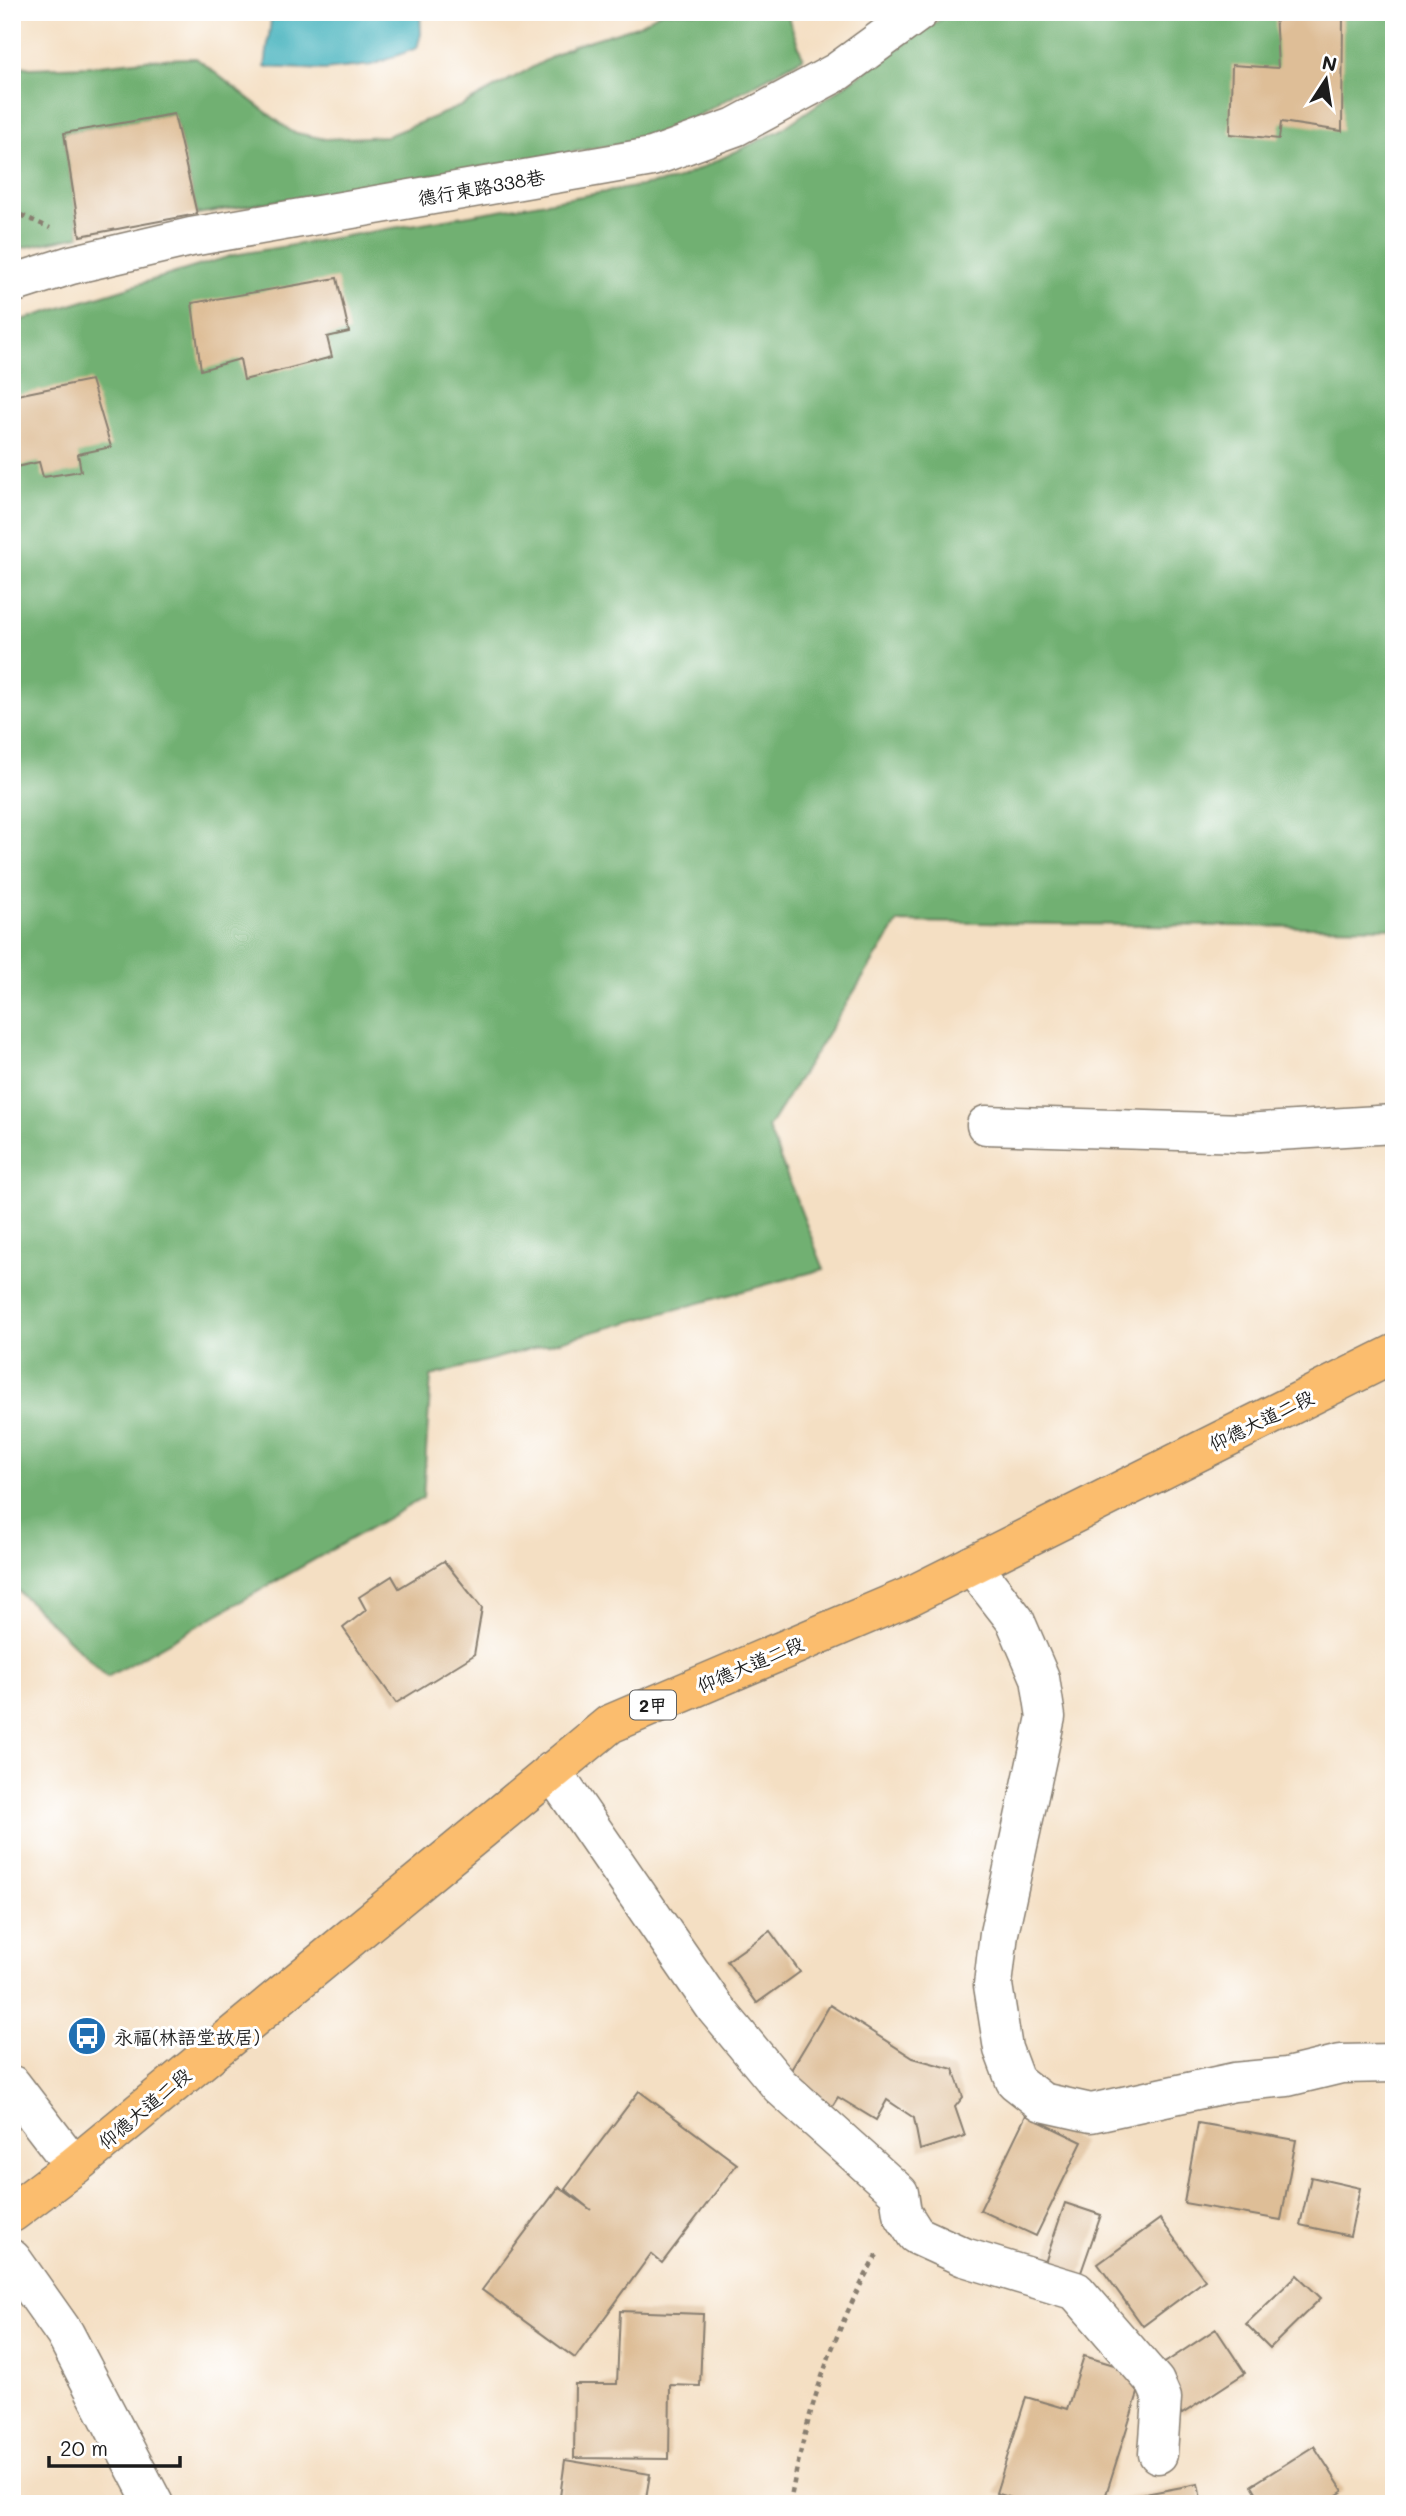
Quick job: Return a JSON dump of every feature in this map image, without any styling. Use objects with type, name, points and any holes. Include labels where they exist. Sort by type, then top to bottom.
[{"type":"main road","name":"仰德大道二段","points":[[12,2213],[610,1724],[908,1597],[1394,1354]]},
{"type":"street","name":"德行東路338巷","points":[[12,284],[71,265],[191,237],[652,157],[735,127],[837,72],[919,12]]},
{"type":"street","points":[[986,1125],[1244,1133],[1394,1124]]},
{"type":"street","points":[[972,1565],[1014,1620],[1040,1678],[1046,1717],[999,1933],[993,1985],[1003,2049],[1015,2081],[1042,2102],[1091,2113],[1234,2082],[1287,2077],[1341,2064],[1394,2063]]},
{"type":"street","points":[[552,1771],[716,2009],[780,2087],[899,2193],[902,2213],[916,2235],[964,2257],[1076,2291],[1155,2382],[1162,2398],[1158,2454]]},
{"type":"street","points":[[12,2084],[74,2165]]},
{"type":"street","points":[[12,2259],[65,2334],[154,2504]]},
{"type":"path","points":[[790,2504],[799,2452],[826,2365],[860,2285],[902,2213]]},
{"type":"green space","points":[[661,12],[786,12],[803,58],[657,138],[197,214],[174,114],[64,133],[80,236],[12,250],[12,64],[30,68],[196,58],[292,132],[325,139],[387,136],[461,106],[572,46],[637,26]]},
{"type":"green space","points":[[951,12],[1394,12],[1394,928],[898,922],[768,1128],[824,1269],[431,1376],[423,1498],[107,1677],[12,1585],[12,323],[234,255],[676,180],[779,131]]},
{"type":"water","points":[[272,12],[420,12],[421,34],[417,48],[372,65],[324,70],[265,67]]},
{"type":"building","points":[[1275,12],[1343,13],[1342,131],[1281,122],[1279,139],[1230,134],[1232,65],[1278,68]]},
{"type":"building","points":[[174,114],[197,214],[80,236],[64,133]]},
{"type":"building","points":[[337,278],[349,332],[327,337],[332,357],[244,380],[240,359],[201,370],[192,303]]},
{"type":"building","points":[[91,380],[111,447],[78,454],[81,471],[43,477],[39,462],[12,468],[12,396]]},
{"type":"building","points":[[444,1561],[482,1608],[474,1655],[396,1703],[343,1628],[366,1610],[359,1597],[392,1576],[399,1588]]},
{"type":"building","points":[[770,1931],[800,1972],[757,2003],[727,1961]]},
{"type":"building","points":[[830,2005],[913,2058],[953,2069],[963,2097],[955,2107],[965,2136],[920,2150],[914,2118],[887,2100],[876,2120],[838,2097],[828,2113],[782,2085]]},
{"type":"building","points":[[639,2091],[737,2164],[662,2263],[651,2254],[575,2358],[482,2290],[559,2187],[591,2210],[565,2189]]},
{"type":"building","points":[[1026,2115],[1082,2142],[1036,2236],[980,2210]]},
{"type":"building","points":[[1198,2123],[1296,2140],[1281,2220],[1184,2203]]},
{"type":"building","points":[[1311,2177],[1360,2188],[1350,2236],[1300,2225]]},
{"type":"building","points":[[1065,2203],[1101,2215],[1078,2281],[1043,2269]]},
{"type":"building","points":[[1160,2219],[1205,2280],[1143,2326],[1098,2264]]},
{"type":"building","points":[[1297,2275],[1321,2298],[1270,2348],[1246,2324]]},
{"type":"building","points":[[620,2311],[703,2314],[700,2386],[670,2385],[669,2459],[574,2458],[575,2384],[617,2384]]},
{"type":"building","points":[[1216,2329],[1245,2373],[1182,2414],[1154,2370]]},
{"type":"building","points":[[1084,2356],[1144,2374],[1103,2504],[1031,2504],[996,2493],[1026,2397],[1067,2409]]},
{"type":"building","points":[[1314,2446],[1343,2491],[1323,2504],[1263,2504],[1252,2485]]},
{"type":"building","points":[[565,2460],[650,2474],[645,2504],[559,2504]]},
{"type":"building","points":[[1198,2484],[1202,2504],[1115,2504],[1114,2500]]},
{"type":"place","name":"永福(林語堂故居)","points":[[87,2036]]}]
